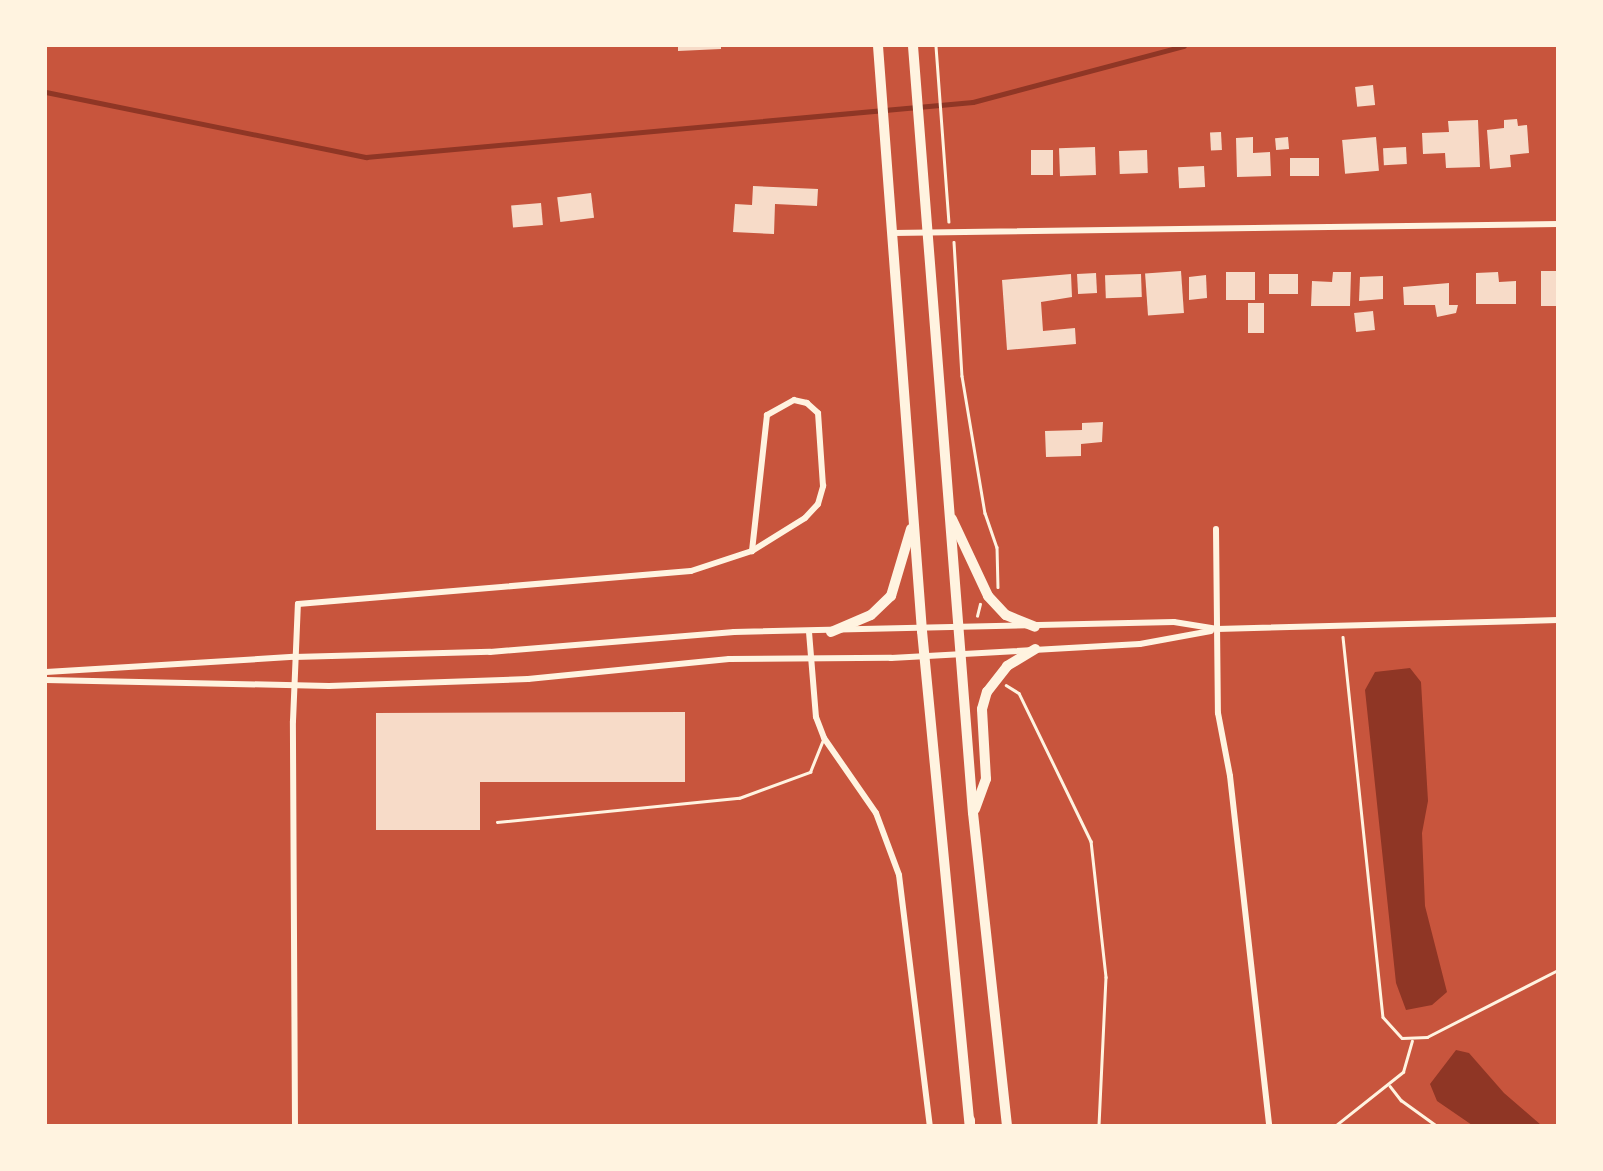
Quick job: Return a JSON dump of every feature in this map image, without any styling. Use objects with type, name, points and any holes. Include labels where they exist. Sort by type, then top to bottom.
[{"type":"main road","points":[[878,46],[922,631],[970,1124]]},
{"type":"main road","points":[[913,46],[973,813],[1007,1125]]},
{"type":"main road","points":[[948,510],[988,596],[1006,614],[1035,627]]},
{"type":"main road","points":[[831,632],[870,615],[891,596],[914,518]]},
{"type":"main road","points":[[973,813],[986,779],[982,709],[995,679],[1035,649]]},
{"type":"street","points":[[893,233],[926,230],[1558,224]]},
{"type":"street","points":[[295,1125],[294,609],[304,600],[507,590],[691,571],[752,551],[805,518],[818,504],[823,486],[818,413],[807,403],[794,400],[767,415],[752,551]]},
{"type":"street","points":[[1216,529],[1217,713],[1230,776],[1269,1125]]},
{"type":"street","points":[[46,672],[294,657],[490,652],[734,632],[958,631],[1174,622],[1217,629],[1558,620]]},
{"type":"street","points":[[46,680],[294,685],[528,679],[729,659],[810,660],[1170,641],[1217,629]]},
{"type":"street","points":[[809,632],[816,717],[824,738],[876,814],[899,876],[930,1125]]},
{"type":"lane","points":[[497,822],[739,799],[810,772],[824,738]]},
{"type":"path","points":[[936,46],[949,230],[955,243],[962,376],[985,513],[997,547],[999,586],[976,607],[969,607]]},
{"type":"path","points":[[976,607],[978,629]]},
{"type":"path","points":[[1343,625],[1378,1004],[1391,1028],[1412,1041]]},
{"type":"path","points":[[995,679],[1019,693],[1091,841],[1106,976],[1099,1125]]},
{"type":"path","points":[[1412,1041],[1558,970]]},
{"type":"path","points":[[1335,1125],[1390,1086],[1410,1058],[1412,1041]]},
{"type":"path","points":[[1390,1086],[1401,1100],[1437,1125]]},
{"type":"shaded area","points":[[1410,668],[1421,682],[1428,801],[1422,833],[1425,906],[1447,992],[1432,1005],[1406,1010],[1396,983],[1365,690],[1375,672]]},
{"type":"shaded area","points":[[1456,1050],[1469,1053],[1504,1093],[1541,1125],[1472,1125],[1437,1101],[1430,1084]]},
{"type":"building","points":[[678,46],[721,46],[721,49],[678,51]]},
{"type":"building","points":[[1373,85],[1375,105],[1357,107],[1355,87]]},
{"type":"building","points":[[1517,119],[1518,126],[1527,125],[1529,153],[1510,155],[1511,167],[1490,169],[1487,130],[1504,128],[1504,120]]},
{"type":"building","points":[[1478,120],[1480,167],[1446,168],[1445,153],[1423,154],[1422,133],[1449,132],[1448,121]]},
{"type":"building","points":[[1221,132],[1222,150],[1211,151],[1210,133]]},
{"type":"building","points":[[1253,137],[1253,153],[1270,152],[1271,176],[1237,177],[1236,138]]},
{"type":"building","points":[[1288,137],[1289,149],[1276,150],[1275,138]]},
{"type":"building","points":[[1376,137],[1379,171],[1345,174],[1342,140]]},
{"type":"building","points":[[1095,147],[1096,175],[1060,176],[1059,148]]},
{"type":"building","points":[[1406,147],[1407,164],[1384,165],[1383,148]]},
{"type":"building","points":[[1031,150],[1053,150],[1053,175],[1031,175]]},
{"type":"building","points":[[1147,150],[1148,173],[1120,174],[1119,151]]},
{"type":"building","points":[[1290,158],[1319,158],[1319,176],[1290,176]]},
{"type":"building","points":[[1204,166],[1205,187],[1179,188],[1178,167]]},
{"type":"building","points":[[753,186],[818,189],[817,206],[775,204],[774,234],[733,232],[735,204],[752,205]]},
{"type":"building","points":[[591,193],[594,218],[560,222],[557,197]]},
{"type":"building","points":[[541,203],[543,225],[513,228],[511,206]]},
{"type":"building","points":[[1181,271],[1184,313],[1148,315],[1145,274]]},
{"type":"building","points":[[1541,271],[1558,271],[1558,306],[1541,306]]},
{"type":"building","points":[[1226,272],[1255,272],[1255,300],[1226,300]]},
{"type":"building","points":[[1333,272],[1351,272],[1350,306],[1311,306],[1312,281],[1332,282]]},
{"type":"building","points":[[1498,272],[1499,282],[1516,281],[1516,304],[1476,304],[1476,273]]},
{"type":"building","points":[[1096,273],[1097,293],[1078,294],[1077,274]]},
{"type":"building","points":[[1071,274],[1072,297],[1041,302],[1043,331],[1075,328],[1076,344],[1007,350],[1002,280]]},
{"type":"building","points":[[1141,274],[1142,297],[1106,298],[1105,275]]},
{"type":"building","points":[[1269,274],[1298,274],[1298,294],[1269,294]]},
{"type":"building","points":[[1206,275],[1207,298],[1189,300],[1189,277]]},
{"type":"building","points":[[1383,276],[1383,299],[1359,301],[1360,277]]},
{"type":"building","points":[[1449,283],[1449,305],[1458,305],[1456,313],[1437,317],[1435,305],[1404,305],[1403,287]]},
{"type":"building","points":[[1248,303],[1264,303],[1264,333],[1248,333]]},
{"type":"building","points":[[1373,311],[1375,330],[1356,332],[1354,313]]},
{"type":"building","points":[[1103,422],[1102,442],[1081,444],[1081,456],[1046,457],[1045,431],[1082,430],[1082,423]]},
{"type":"building","points":[[685,712],[685,782],[480,782],[480,830],[376,830],[376,713]]},
{"type":"waterway","points":[[46,92],[366,157],[973,102],[1184,46]]}]
